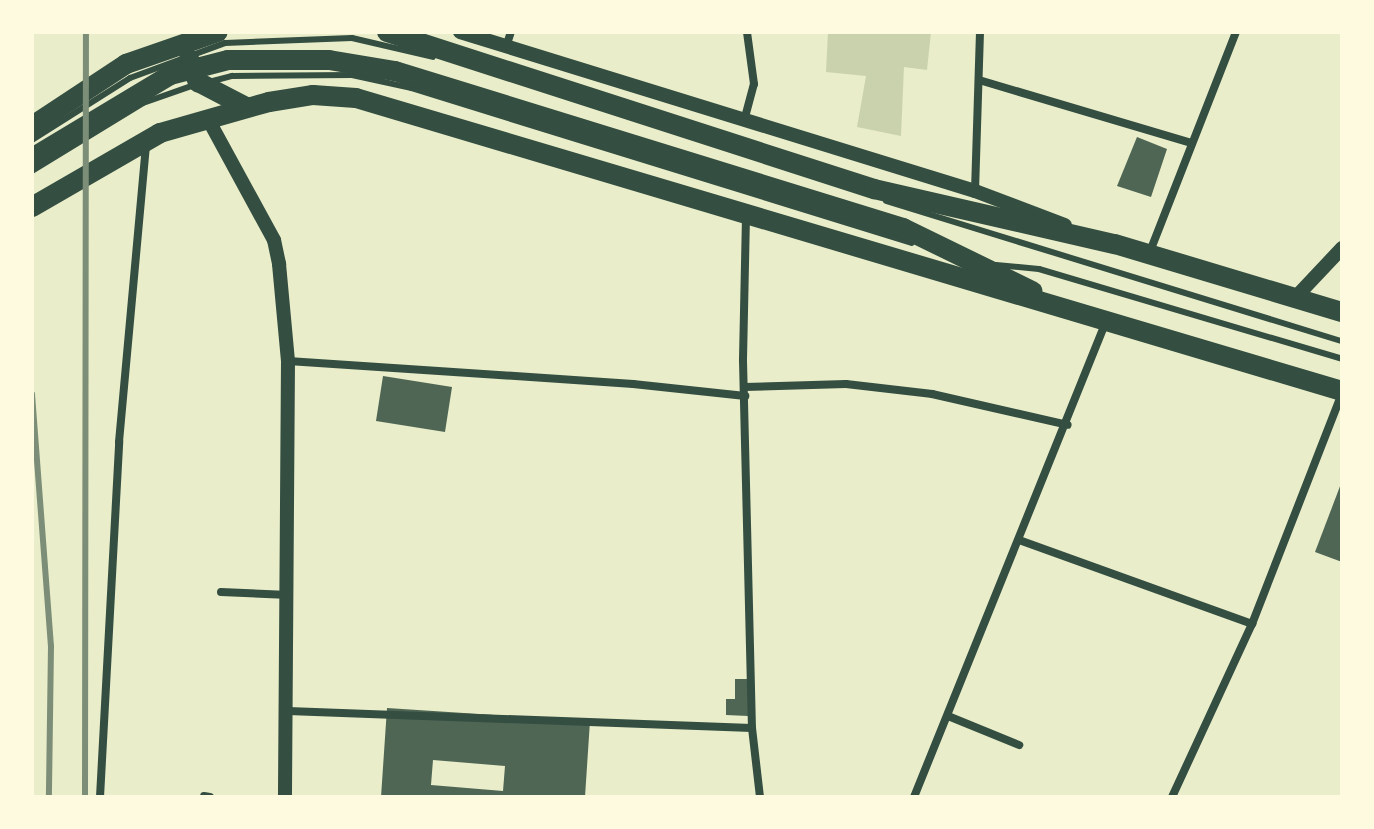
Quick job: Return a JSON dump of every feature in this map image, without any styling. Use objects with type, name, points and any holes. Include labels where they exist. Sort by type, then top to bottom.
[{"type":"main road","points":[[191,32],[188,57],[198,82],[215,95],[246,107]]},
{"type":"main road","points":[[32,126],[126,64],[218,32]]},
{"type":"main road","points":[[387,32],[874,189],[1115,244],[1342,312]]},
{"type":"main road","points":[[32,158],[170,75],[228,60],[329,60],[395,71],[903,228],[984,264],[1060,307]]},
{"type":"main road","points":[[32,207],[146,140],[208,119],[246,107],[313,95],[356,98],[1060,307],[1105,324],[1342,392]]},
{"type":"street","points":[[460,32],[744,123],[975,191],[1115,244]]},
{"type":"street","points":[[506,47],[511,32]]},
{"type":"street","points":[[744,123],[754,84],[747,32]]},
{"type":"street","points":[[975,191],[980,32]]},
{"type":"street","points":[[1149,255],[1236,32]]},
{"type":"street","points":[[979,80],[1192,143]]},
{"type":"street","points":[[208,119],[274,240],[288,361],[289,595],[285,797]]},
{"type":"street","points":[[100,797],[119,442],[146,140]]},
{"type":"street","points":[[746,216],[744,392],[752,728],[760,797]]},
{"type":"street","points":[[1294,299],[1342,248]]},
{"type":"street","points":[[914,797],[1068,425],[1105,324]]},
{"type":"street","points":[[288,361],[744,392],[846,384],[917,392],[1068,425]]},
{"type":"street","points":[[1172,797],[1252,624],[1342,392]]},
{"type":"street","points":[[1019,540],[1252,624]]},
{"type":"street","points":[[221,592],[289,595]]},
{"type":"street","points":[[288,711],[752,728]]},
{"type":"street","points":[[948,716],[1019,745]]},
{"type":"street","points":[[204,796],[210,797]]},
{"type":"lane","points":[[32,140],[130,78],[187,55],[251,39],[352,38],[442,59],[1342,341]]},
{"type":"lane","points":[[32,171],[170,91],[232,76],[352,75],[411,88],[984,264],[1039,269],[1342,359]]},
{"type":"green space","points":[[828,32],[931,32],[927,70],[904,67],[901,136],[857,127],[866,76],[826,72]]},
{"type":"building","points":[[1137,137],[1167,149],[1151,197],[1117,186]]},
{"type":"building","points":[[383,376],[452,387],[445,432],[376,421]]},
{"type":"building","points":[[1342,481],[1342,562],[1315,552]]},
{"type":"building","points":[[735,679],[748,679],[748,716],[726,715],[726,699],[735,699]]},
{"type":"building","points":[[387,708],[590,721],[585,797],[381,797]],"holes":[[[433,760],[505,766],[503,791],[431,785]]]},
{"type":"railway","points":[[85,797],[86,32]]},
{"type":"railway","points":[[32,394],[51,646],[49,797]]}]
